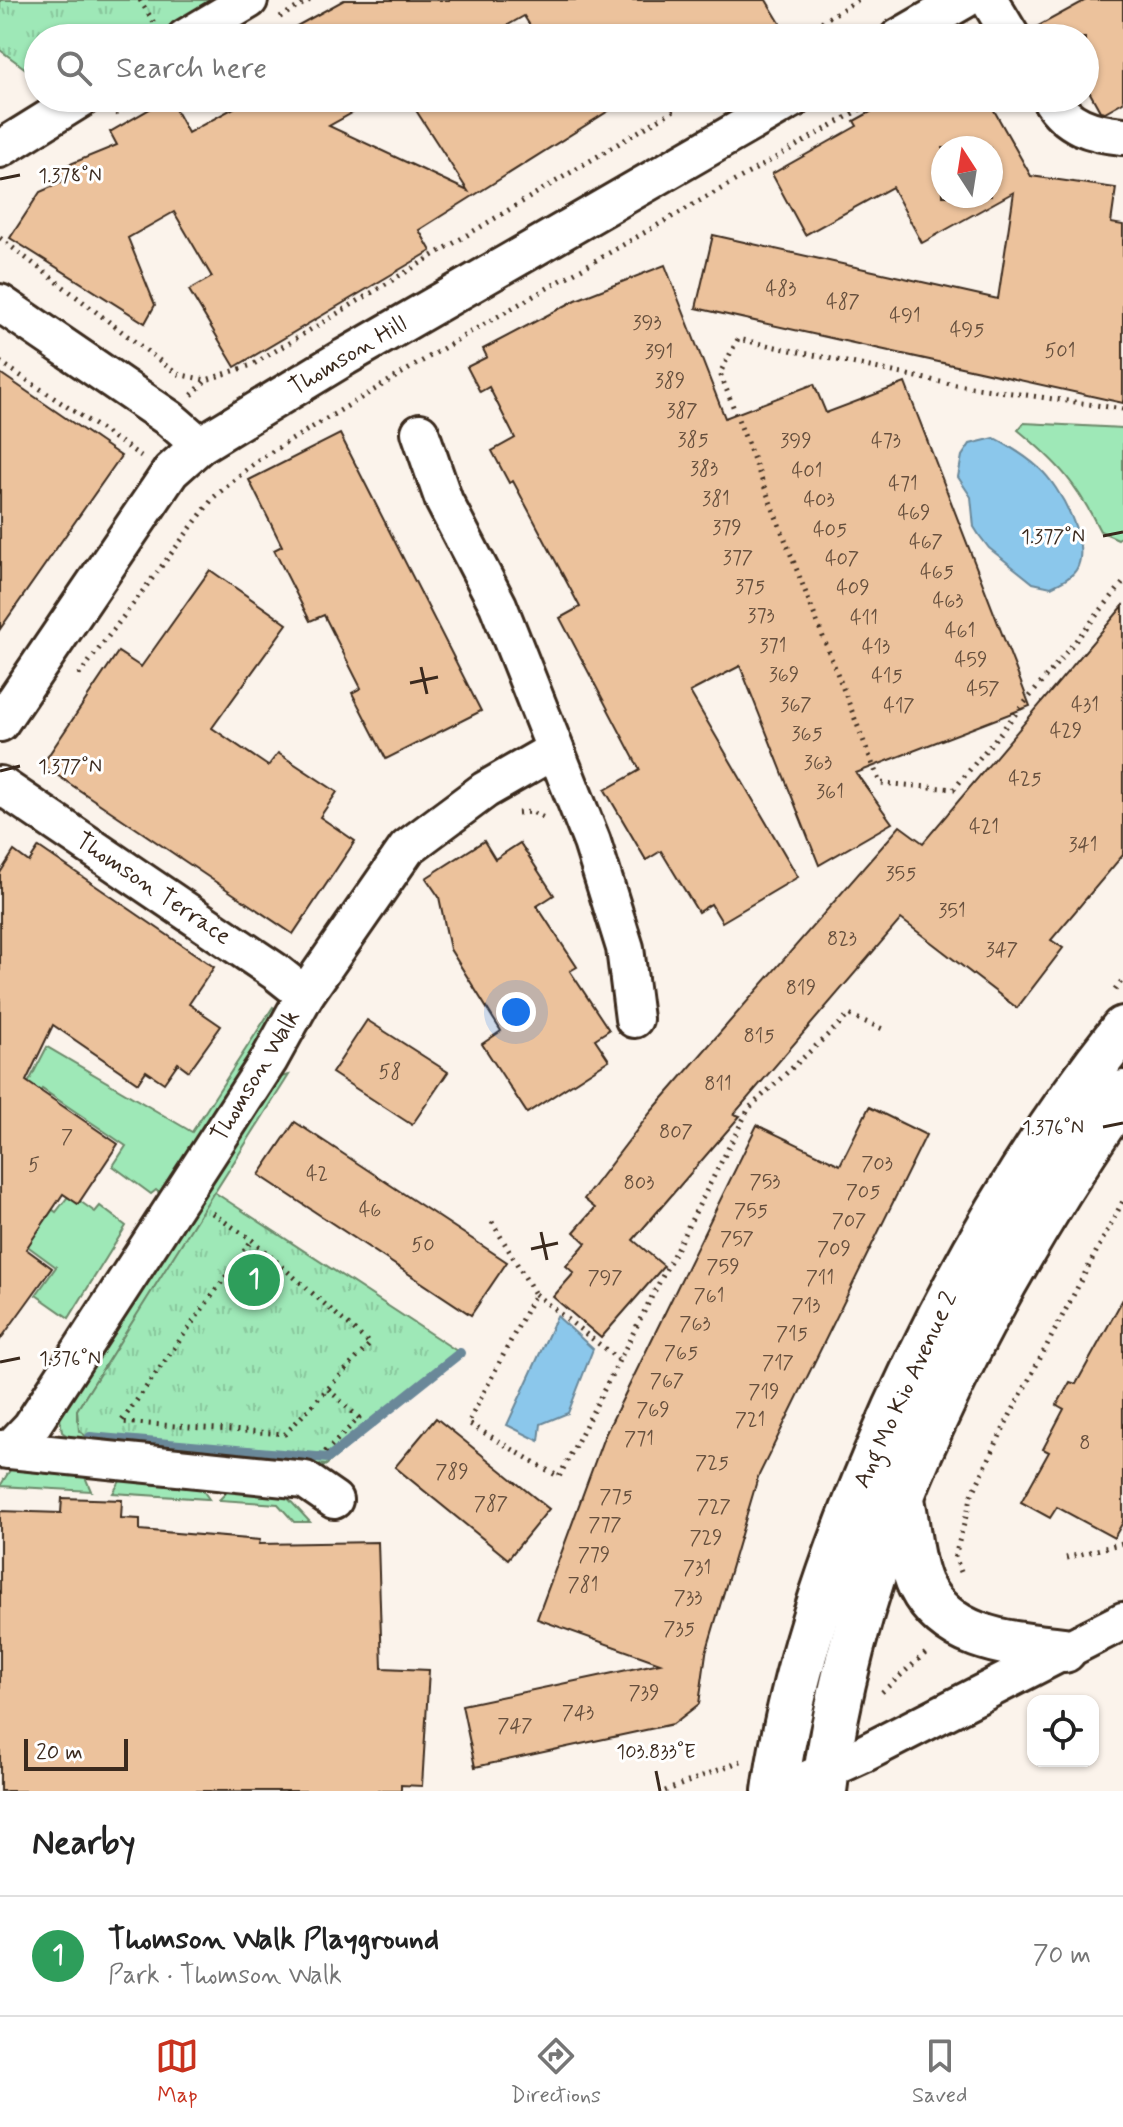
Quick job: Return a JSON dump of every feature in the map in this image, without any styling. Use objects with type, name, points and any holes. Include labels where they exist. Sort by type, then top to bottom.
[{"type":"main road","name":"Ang Mo Kio Avenue 2","points":[[775,1791],[782,1743],[812,1625],[857,1498],[911,1371],[970,1254],[1023,1165],[1123,1029]]},
{"type":"main road","name":"Ang Mo Kio Avenue 2","points":[[825,1781],[852,1649],[918,1455],[1007,1280],[1058,1188],[1123,1093]]},
{"type":"main road","points":[[902,1498],[920,1584],[955,1626],[996,1642],[1064,1650]]},
{"type":"street","points":[[190,24],[249,0]]},
{"type":"street","points":[[922,24],[964,0]]},
{"type":"street","points":[[989,0],[1004,24]]},
{"type":"street","points":[[0,149],[59,112]]},
{"type":"street","name":"Thomson Hill","points":[[0,723],[171,471],[200,445],[345,357],[770,112]]},
{"type":"street","points":[[1058,112],[1093,133],[1123,136]]},
{"type":"street","points":[[0,303],[170,419],[200,445]]},
{"type":"street","points":[[420,432],[444,501],[498,605],[553,751],[592,842],[625,948],[634,1019]]},
{"type":"street","name":"Thomson Walk","points":[[5,1450],[31,1427],[269,1060],[305,995],[407,848],[485,790],[553,751]]},
{"type":"street","name":"Thomson Terrace","points":[[0,785],[276,972],[305,995]]},
{"type":"street","name":"Thomson Walk","points":[[5,1450],[305,1480],[334,1500]]},
{"type":"street","points":[[782,1791],[825,1781],[1123,1621]]},
{"type":"path","points":[[140,0],[162,24]]},
{"type":"path","points":[[818,24],[858,0]]},
{"type":"path","points":[[0,238],[177,374],[206,380],[252,365],[671,112]]},
{"type":"path","points":[[1123,409],[950,384],[738,339],[720,373],[880,783],[954,789],[1123,583]]},
{"type":"path","points":[[0,362],[141,456]]},
{"type":"path","points":[[505,816],[532,812],[551,822]]},
{"type":"path","points":[[535,1294],[468,1423],[559,1477],[749,1108],[849,1015],[883,1029]]},
{"type":"path","points":[[964,1578],[955,1556],[972,1495],[1006,1423],[1123,1201]]},
{"type":"path","points":[[204,1208],[252,1240],[370,1344],[285,1434],[121,1422],[252,1240]]},
{"type":"path","points":[[492,1222],[535,1294],[618,1359]]},
{"type":"path","points":[[325,1449],[359,1418],[328,1389]]},
{"type":"path","points":[[1066,1558],[1123,1543]]},
{"type":"path","points":[[665,1791],[743,1760]]},
{"type":"green space","points":[[0,0],[259,0],[219,24],[24,24],[24,68],[0,50]]},
{"type":"green space","points":[[1024,423],[1123,428],[1123,535],[1118,539],[1100,531],[1066,476],[1018,430]]},
{"type":"green space","points":[[273,1007],[287,1016],[165,1198],[156,1190],[151,1194],[113,1166],[126,1146],[42,1089],[0,1158],[0,1137],[47,1047],[192,1132]]},
{"type":"green space","points":[[289,1075],[77,1410],[77,1420],[97,1444],[326,1465],[305,1480],[75,1442],[62,1432],[59,1411],[264,1081]]},
{"type":"green space","points":[[0,1171],[56,1212],[70,1194],[95,1212],[100,1206],[126,1226],[69,1318],[36,1295],[56,1267],[0,1226]]},
{"type":"green space","points":[[214,1192],[460,1353],[326,1465],[97,1444],[79,1431],[77,1410]]},
{"type":"green space","points":[[12,1467],[83,1472],[91,1491],[0,1486]]},
{"type":"green space","points":[[123,1476],[199,1485],[209,1499],[113,1493]]},
{"type":"green space","points":[[231,1488],[284,1494],[310,1522],[294,1522],[278,1504],[219,1500]]},
{"type":"water","points":[[994,438],[1018,452],[1048,477],[1077,531],[1080,559],[1076,570],[1051,587],[1033,583],[989,548],[974,527],[971,497],[958,477],[962,456],[970,444]]},
{"type":"water","points":[[557,1316],[593,1349],[568,1413],[541,1424],[539,1441],[507,1425]]},
{"type":"building","points":[[344,0],[766,0],[781,24],[529,24],[524,16],[510,24],[300,24]]},
{"type":"building","points":[[1086,0],[1123,0],[1123,102],[1105,112],[1099,109],[1099,24],[1042,24]]},
{"type":"building","points":[[145,112],[177,112],[188,133],[226,112],[354,112],[329,126],[468,191],[417,112],[607,112],[419,230],[431,251],[235,367],[189,290],[212,277],[174,212],[128,238],[155,305],[145,323],[10,238],[40,192],[63,182],[58,169],[117,145],[110,132]]},
{"type":"building","points":[[870,112],[995,112],[1031,176],[1116,188],[1111,223],[1123,225],[1123,403],[696,308],[713,235],[998,299],[1014,192],[1003,198],[1003,136],[931,136],[931,208],[985,208],[922,243],[892,187],[805,235],[772,174],[857,126],[854,121]]},
{"type":"building","points":[[665,265],[725,418],[814,384],[826,413],[905,383],[1030,706],[856,773],[892,823],[819,865],[740,666],[690,692],[798,877],[722,922],[711,904],[698,912],[661,851],[646,860],[605,790],[640,770],[560,618],[580,607],[513,481],[509,483],[492,451],[515,438],[489,387],[480,392],[467,367],[487,357],[483,349],[576,300]]},
{"type":"building","points":[[0,373],[121,456],[0,629]]},
{"type":"building","points":[[340,434],[481,711],[386,759],[352,693],[361,688],[324,615],[310,621],[274,550],[282,546],[249,480]]},
{"type":"building","points":[[210,570],[287,624],[212,728],[268,766],[278,753],[337,792],[320,817],[355,841],[293,934],[42,765],[118,652],[141,667]]},
{"type":"building","points":[[1123,606],[1123,855],[1051,940],[1063,948],[1017,1008],[901,919],[734,1114],[740,1116],[633,1240],[664,1266],[601,1338],[553,1297],[574,1273],[566,1266],[586,1243],[574,1232],[595,1208],[584,1199],[650,1113],[900,826],[923,843]]},
{"type":"building","points":[[484,841],[495,859],[520,843],[554,895],[537,906],[577,967],[570,971],[609,1030],[595,1039],[609,1060],[527,1113],[482,1044],[501,1031],[450,949],[439,897],[426,878]]},
{"type":"building","points":[[39,847],[214,967],[189,1004],[221,1026],[189,1071],[178,1063],[164,1083],[146,1071],[138,1083],[53,1025],[26,1081],[118,1144],[78,1204],[63,1194],[26,1249],[52,1268],[0,1340],[0,873],[14,851],[29,862]]},
{"type":"building","points":[[367,1020],[448,1072],[412,1125],[332,1073]]},
{"type":"building","points":[[869,1107],[926,1135],[758,1477],[706,1653],[699,1704],[673,1724],[475,1767],[462,1705],[660,1663],[537,1619],[604,1437],[757,1125],[840,1165]]},
{"type":"building","points":[[295,1122],[507,1262],[471,1315],[259,1175]]},
{"type":"building","points":[[1123,1299],[1123,1522],[1114,1538],[1057,1507],[1050,1518],[1021,1502],[1049,1452],[1043,1449],[1064,1409],[1057,1405],[1070,1382],[1076,1384]]},
{"type":"building","points":[[436,1418],[549,1509],[508,1559],[395,1467]]},
{"type":"building","points":[[62,1498],[122,1500],[121,1518],[140,1519],[140,1530],[260,1540],[259,1544],[378,1542],[382,1668],[429,1670],[422,1786],[401,1785],[401,1791],[0,1791],[0,1511],[61,1513]]},
{"type":"waterway","points":[[90,1437],[328,1458],[460,1353]]},
{"type":"place","name":"Thomson Walk Playground","points":[[254,1280]]}]
